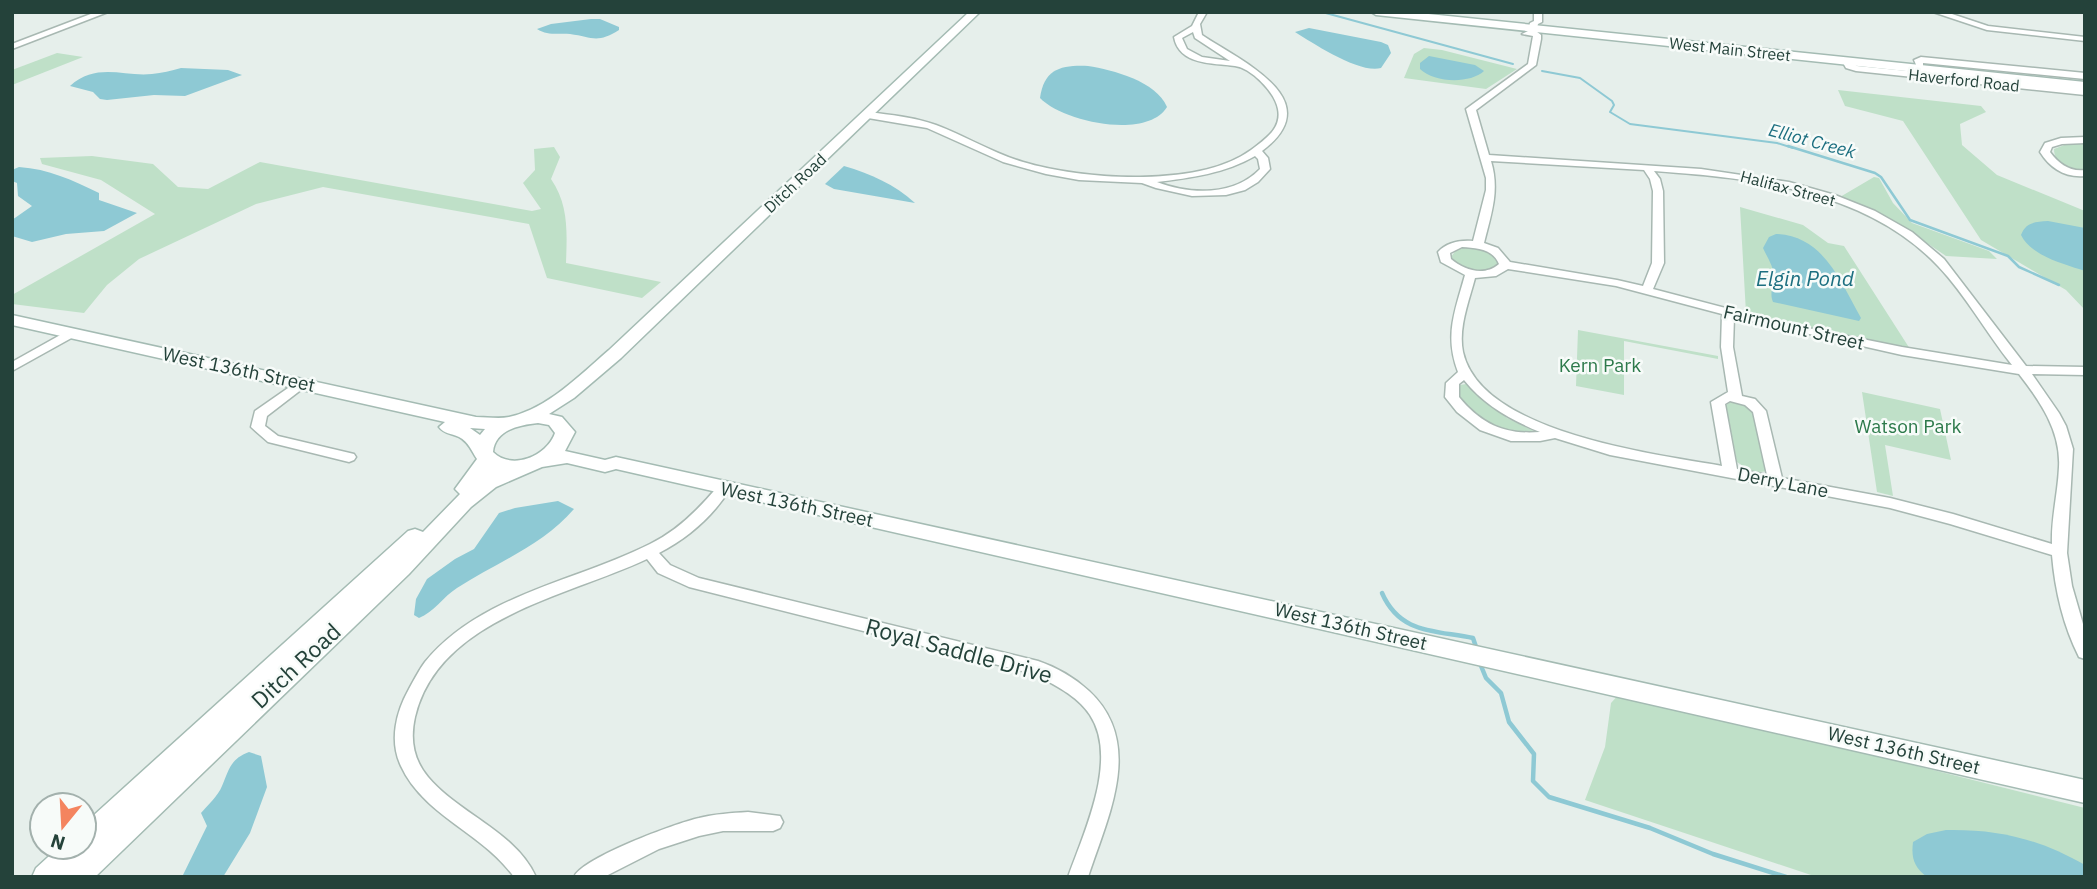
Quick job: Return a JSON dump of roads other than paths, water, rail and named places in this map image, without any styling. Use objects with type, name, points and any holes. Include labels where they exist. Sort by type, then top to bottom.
[{"type":"street","points":[[12,47],[104,12]]},
{"type":"street","name":"Ditch Road","points":[[528,418],[562,398],[615,354],[975,12]]},
{"type":"street","points":[[1203,12],[1196,27],[1178,37],[1178,44],[1184,51],[1212,62],[1239,64]]},
{"type":"street","name":"West Main Street","points":[[1376,12],[1920,65],[2085,84]]},
{"type":"street","name":"West Main Street","points":[[1410,12],[1846,61],[2085,84]]},
{"type":"street","points":[[1478,245],[1491,178],[1471,109],[1534,62],[1534,47],[1537,44],[1529,21],[1530,12]]},
{"type":"street","points":[[1533,27],[1538,22],[1538,12]]},
{"type":"street","points":[[1927,12],[1930,17],[1942,22],[2085,39]]},
{"type":"street","points":[[1937,12],[1971,24]]},
{"type":"street","points":[[868,115],[932,127],[1001,158],[1035,169],[1090,178],[1143,180],[1207,170],[1256,151],[1280,130],[1284,111],[1276,91],[1204,42],[1198,36],[1196,27]]},
{"type":"street","points":[[1920,65],[1917,60],[2085,76]]},
{"type":"street","name":"Haverford Road","points":[[1846,61],[1849,66],[1856,68],[2085,92]]},
{"type":"street","points":[[2082,175],[2051,161],[2045,148],[2061,141],[2085,140]]},
{"type":"street","points":[[1143,180],[1163,188],[1190,192],[1238,188],[1255,179],[1265,169],[1263,158],[1256,151]]},
{"type":"street","name":"Halifax Street","points":[[1485,158],[1709,171],[1769,180],[1841,202],[1882,220],[1916,241],[1940,262],[2050,410],[2063,437],[2067,480],[2060,513],[2062,584],[2085,652]]},
{"type":"street","points":[[1647,167],[1655,179],[1658,191],[1658,263],[1647,290]]},
{"type":"street","points":[[1478,245],[1496,251],[1502,256],[1505,265],[1495,273],[1471,274],[1448,263],[1444,252],[1453,246],[1478,245]]},
{"type":"street","name":"Fairmount Street","points":[[1505,265],[1595,278],[1849,341],[2021,370],[2085,371]]},
{"type":"street","points":[[1471,274],[1456,344],[1457,355],[1465,372],[1453,383],[1452,397],[1474,421],[1504,435],[1524,440],[1555,434]]},
{"type":"street","points":[[1728,312],[1727,347],[1736,397]]},
{"type":"street","name":"West 136th Street","points":[[12,320],[63,337],[294,388],[475,423],[507,424]]},
{"type":"street","name":"West 136th Street","points":[[12,333],[63,337]]},
{"type":"street","points":[[12,367],[63,337]]},
{"type":"street","name":"Ditch Road","points":[[75,877],[401,568],[464,502],[489,482],[559,448],[567,408],[609,366],[615,354]]},
{"type":"street","name":"Derry Lane","points":[[1465,372],[1508,412],[1555,434],[1610,450],[1919,510],[2059,552]]},
{"type":"street","points":[[294,388],[260,414],[257,420],[262,433],[273,439],[349,457]]},
{"type":"street","name":"West 136th Street","points":[[294,388],[457,429],[467,433],[485,454]]},
{"type":"street","points":[[1730,472],[1718,402],[1721,398],[1736,397],[1751,402],[1759,411],[1776,481]]},
{"type":"street","points":[[507,424],[528,418],[548,418],[563,428]]},
{"type":"street","name":"Ditch Road","points":[[98,828],[476,478],[490,435],[507,424]]},
{"type":"street","name":"West 136th Street","points":[[563,428],[587,450],[613,457],[616,463]]},
{"type":"street","points":[[485,454],[502,466],[531,463]]},
{"type":"street","name":"West 136th Street","points":[[531,463],[567,457],[605,466],[616,463],[2085,792]]},
{"type":"street","points":[[526,877],[502,847],[461,818],[419,781],[408,761],[404,738],[405,717],[423,680],[458,641],[477,626],[524,600],[649,551],[696,521],[723,489]]},
{"type":"street","name":"Royal Saddle Drive","points":[[649,551],[664,569],[695,583],[1038,668],[1065,680],[1083,692],[1099,710],[1108,727],[1112,752],[1108,786],[1078,877]]},
{"type":"street","points":[[584,877],[674,834],[706,824],[749,819],[774,822]]},
{"type":"street","points":[[46,877],[63,861]]},
{"type":"water","points":[[600,19],[619,27],[619,30],[605,37],[594,38],[537,29],[551,24]]},
{"type":"water","points":[[1309,28],[1381,42],[1388,45],[1391,53],[1381,68],[1361,67],[1337,57],[1295,32]]},
{"type":"water","points":[[1429,56],[1475,65],[1484,71],[1461,80],[1434,77],[1420,69],[1420,63]]},
{"type":"water","points":[[1070,66],[1088,66],[1133,78],[1154,90],[1167,107],[1157,117],[1142,123],[1105,124],[1067,114],[1051,107],[1040,98],[1045,81],[1055,71]]},
{"type":"water","points":[[181,68],[228,70],[242,75],[185,96],[154,95],[107,100],[100,99],[93,92],[70,86],[90,74],[100,72],[152,74]]},
{"type":"water","points":[[844,166],[882,180],[915,203],[834,189],[825,184]]},
{"type":"water","points":[[19,167],[40,170],[70,180],[99,193],[99,200],[137,213],[104,231],[66,234],[32,242],[12,236],[12,220],[32,206],[18,196],[17,183],[12,181],[12,170]]},
{"type":"water","points":[[2048,221],[2085,228],[2085,271],[2040,254],[2021,235],[2028,225]]},
{"type":"water","name":"Elgin Pond","points":[[1776,234],[1807,243],[1829,263],[1861,318],[1859,321],[1773,302],[1771,296],[1774,273],[1763,248],[1769,237]]},
{"type":"water","points":[[558,501],[574,509],[548,533],[457,588],[424,616],[419,618],[414,615],[416,599],[427,579],[474,549],[499,513]]},
{"type":"water","points":[[249,752],[261,756],[267,787],[250,833],[223,877],[182,877],[207,826],[201,813],[218,793],[234,762]]},
{"type":"water","points":[[1946,830],[1984,831],[2035,842],[2085,865],[2085,877],[1927,877],[1914,862],[1913,842],[1927,834]]},
{"type":"waterway","name":"Elliot Creek","points":[[1322,12],[1513,64]]},
{"type":"waterway","name":"Elliot Creek","points":[[1542,71],[1580,78],[1612,101],[1614,105],[1610,112],[1630,124],[1777,143],[1793,148]]},
{"type":"waterway","name":"Elliot Creek","points":[[1788,146],[1875,173],[1881,177],[1910,220],[2008,256],[2019,267],[2059,285]]},
{"type":"waterway","points":[[1382,593],[1389,606],[1408,623],[1432,631],[1473,638],[1477,650]]},
{"type":"waterway","points":[[1479,661],[1486,678],[1501,693],[1509,722],[1534,754],[1533,781],[1549,797],[1650,828],[1713,854],[1786,877]]},
{"type":"park label","name":"Kern Park","points":[[1600,365]]},
{"type":"park label","name":"Watson Park","points":[[1908,426]]}]
